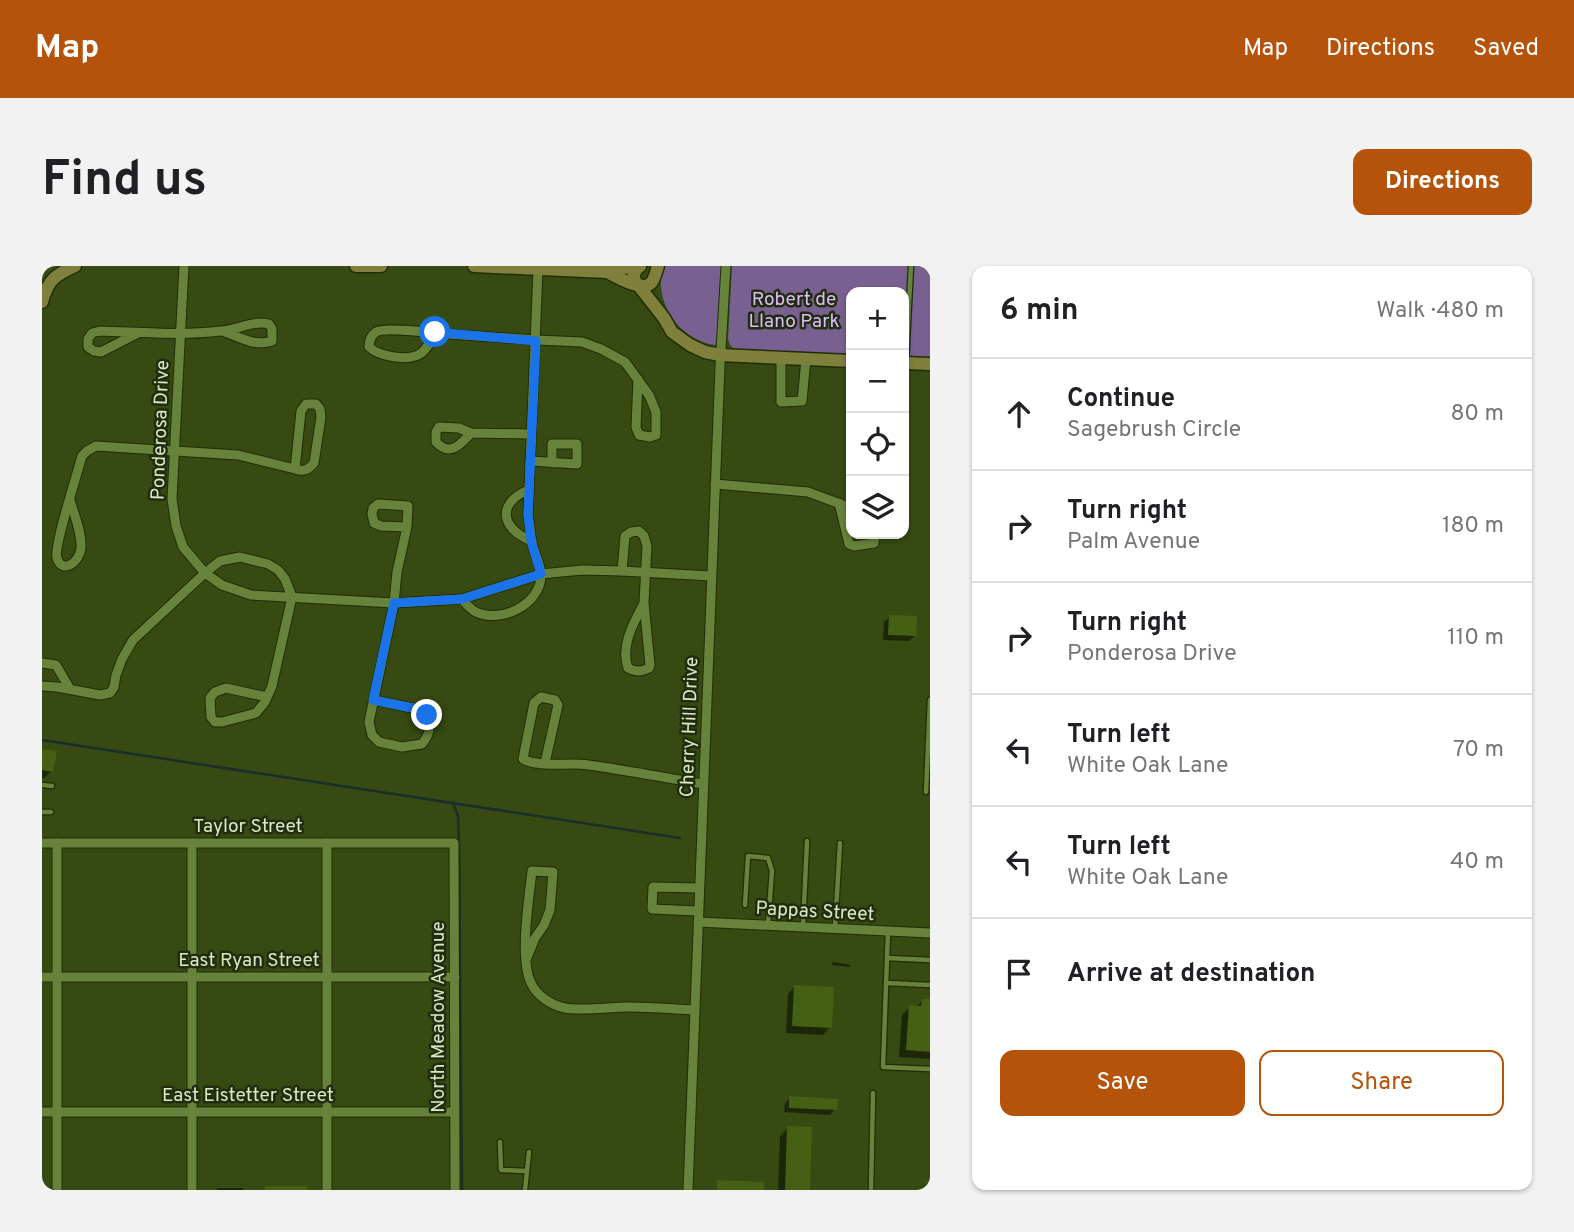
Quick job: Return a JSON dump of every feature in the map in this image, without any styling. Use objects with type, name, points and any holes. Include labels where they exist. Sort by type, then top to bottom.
[{"type":"main road","points":[[42,302],[46,288],[54,278],[75,266]]},
{"type":"main road","points":[[356,266],[381,266]]},
{"type":"main road","points":[[474,266],[538,270],[640,266]]},
{"type":"main road","points":[[640,266],[634,275],[638,285],[672,332],[705,352],[720,355],[846,360]]},
{"type":"main road","points":[[608,269],[621,279],[638,285],[652,282],[653,270]]},
{"type":"main road","points":[[653,270],[664,318]]},
{"type":"main road","points":[[909,363],[930,364]]},
{"type":"street","name":"Ponderosa Drive","points":[[184,266],[172,499],[176,526],[183,547],[205,573],[222,584],[251,595],[394,603],[462,599],[541,574],[582,570],[711,576]]},
{"type":"street","name":"Cherry Hill Drive","points":[[688,1190],[720,355],[726,266]]},
{"type":"street","points":[[462,599],[473,611],[489,615],[507,613],[531,600],[537,593],[541,574],[531,541],[528,490],[538,270]]},
{"type":"street","points":[[138,333],[101,352],[89,347],[92,333],[100,331],[223,331],[261,322],[269,324],[272,329],[272,341],[266,344],[249,342],[223,331]]},
{"type":"street","points":[[435,332],[418,355],[382,356],[369,347],[373,334],[380,330],[435,332],[536,341],[582,342],[625,362],[638,379],[656,412],[656,435],[650,438],[639,435],[636,427],[638,379]]},
{"type":"street","points":[[781,357],[781,402],[803,401],[806,359]]},
{"type":"street","points":[[70,500],[81,550],[78,561],[72,565],[64,565],[57,560],[56,555],[70,500],[82,456],[87,451],[96,446],[238,455],[295,470],[302,471],[309,469],[314,463],[321,416],[316,404],[306,404],[301,411],[295,470]]},
{"type":"street","points":[[471,433],[531,434]]},
{"type":"street","points":[[530,461],[552,463]]},
{"type":"street","points":[[715,484],[808,492],[846,506]]},
{"type":"street","points":[[528,490],[510,502],[506,516],[510,527],[531,541]]},
{"type":"street","points":[[839,503],[846,532]]},
{"type":"street","points":[[373,700],[422,710],[427,715],[430,726],[429,736],[422,744],[402,747],[379,742],[372,734],[369,722],[373,700],[394,603],[397,572],[407,527]]},
{"type":"street","points":[[622,571],[625,536],[639,531],[647,546],[644,603],[650,665],[642,671],[634,671],[628,668],[626,662],[629,632],[644,603]]},
{"type":"street","points":[[848,539],[849,544],[854,546],[874,542],[875,539]]},
{"type":"street","points":[[42,686],[100,695],[110,692],[122,659],[133,640],[220,561],[240,557],[268,564],[278,570],[292,597],[272,686],[267,697],[256,712],[222,722],[215,722],[211,717],[210,698],[215,692],[226,688],[267,697]]},
{"type":"street","points":[[42,663],[56,665],[69,689]]},
{"type":"street","points":[[545,763],[558,705],[555,700],[541,697],[534,703],[523,759],[529,763],[586,764],[703,784]]},
{"type":"street","name":"Taylor Street","points":[[42,842],[454,844]]},
{"type":"street","points":[[57,842],[57,1190]]},
{"type":"street","points":[[192,843],[192,1190]]},
{"type":"street","points":[[327,843],[327,1190]]},
{"type":"street","name":"North Meadow Avenue","points":[[454,844],[455,1190]]},
{"type":"street","points":[[526,960],[550,910],[553,872],[532,871],[525,940],[526,960],[530,983],[541,997],[567,1009],[631,1007],[694,1010]]},
{"type":"street","points":[[698,911],[652,909],[653,887],[699,888]]},
{"type":"street","name":"Pappas Street","points":[[698,922],[930,933]]},
{"type":"street","name":"East Ryan Street","points":[[42,977],[455,977]]},
{"type":"street","name":"East Eistetter Street","points":[[42,1112],[454,1112]]},
{"type":"lane","points":[[906,350],[911,266]]},
{"type":"lane","points":[[926,792],[930,700]]},
{"type":"lane","points":[[42,785],[52,786]]},
{"type":"lane","points":[[42,812],[51,812]]},
{"type":"lane","points":[[803,927],[807,841]]},
{"type":"lane","points":[[835,928],[840,842]]},
{"type":"lane","points":[[744,905],[748,856],[768,858],[772,871],[768,925]]},
{"type":"lane","points":[[888,931],[883,1067],[930,1069]]},
{"type":"lane","points":[[887,958],[930,960]]},
{"type":"lane","points":[[886,983],[930,985]]},
{"type":"lane","points":[[871,1190],[873,1093]]},
{"type":"lane","points":[[500,1142],[501,1170],[527,1171]]},
{"type":"lane","points":[[525,1190],[529,1152]]},
{"type":"green space","points":[[663,266],[722,266],[718,336],[715,345],[690,335],[671,317],[662,292]]},
{"type":"green space","name":"Robert de Llano Park","points":[[732,266],[930,266],[930,359],[909,357],[909,287],[846,287],[846,355],[735,350],[728,339]]},
{"type":"building","points":[[889,615],[917,616],[916,636],[888,635]]},
{"type":"building","points":[[42,749],[57,751],[53,772],[42,770]]},
{"type":"building","points":[[794,985],[834,987],[832,1028],[792,1026]]},
{"type":"building","points":[[922,999],[930,999],[930,1052],[906,1050],[909,1005],[921,1006]]},
{"type":"building","points":[[789,1096],[838,1099],[837,1110],[789,1108]]},
{"type":"building","points":[[787,1126],[812,1127],[810,1190],[785,1190]]},
{"type":"building","points":[[717,1180],[764,1182],[764,1190],[717,1190]]},
{"type":"building","points":[[265,1186],[307,1186],[307,1190],[265,1190]]},
{"type":"waterway","points":[[42,740],[680,838]]},
{"type":"waterway","points":[[453,803],[458,816],[459,844],[462,1190]]},
{"type":"route","points":[[427,715],[422,710],[373,700],[394,603],[462,599],[541,574],[531,541],[528,515],[536,341],[435,332]]}]
